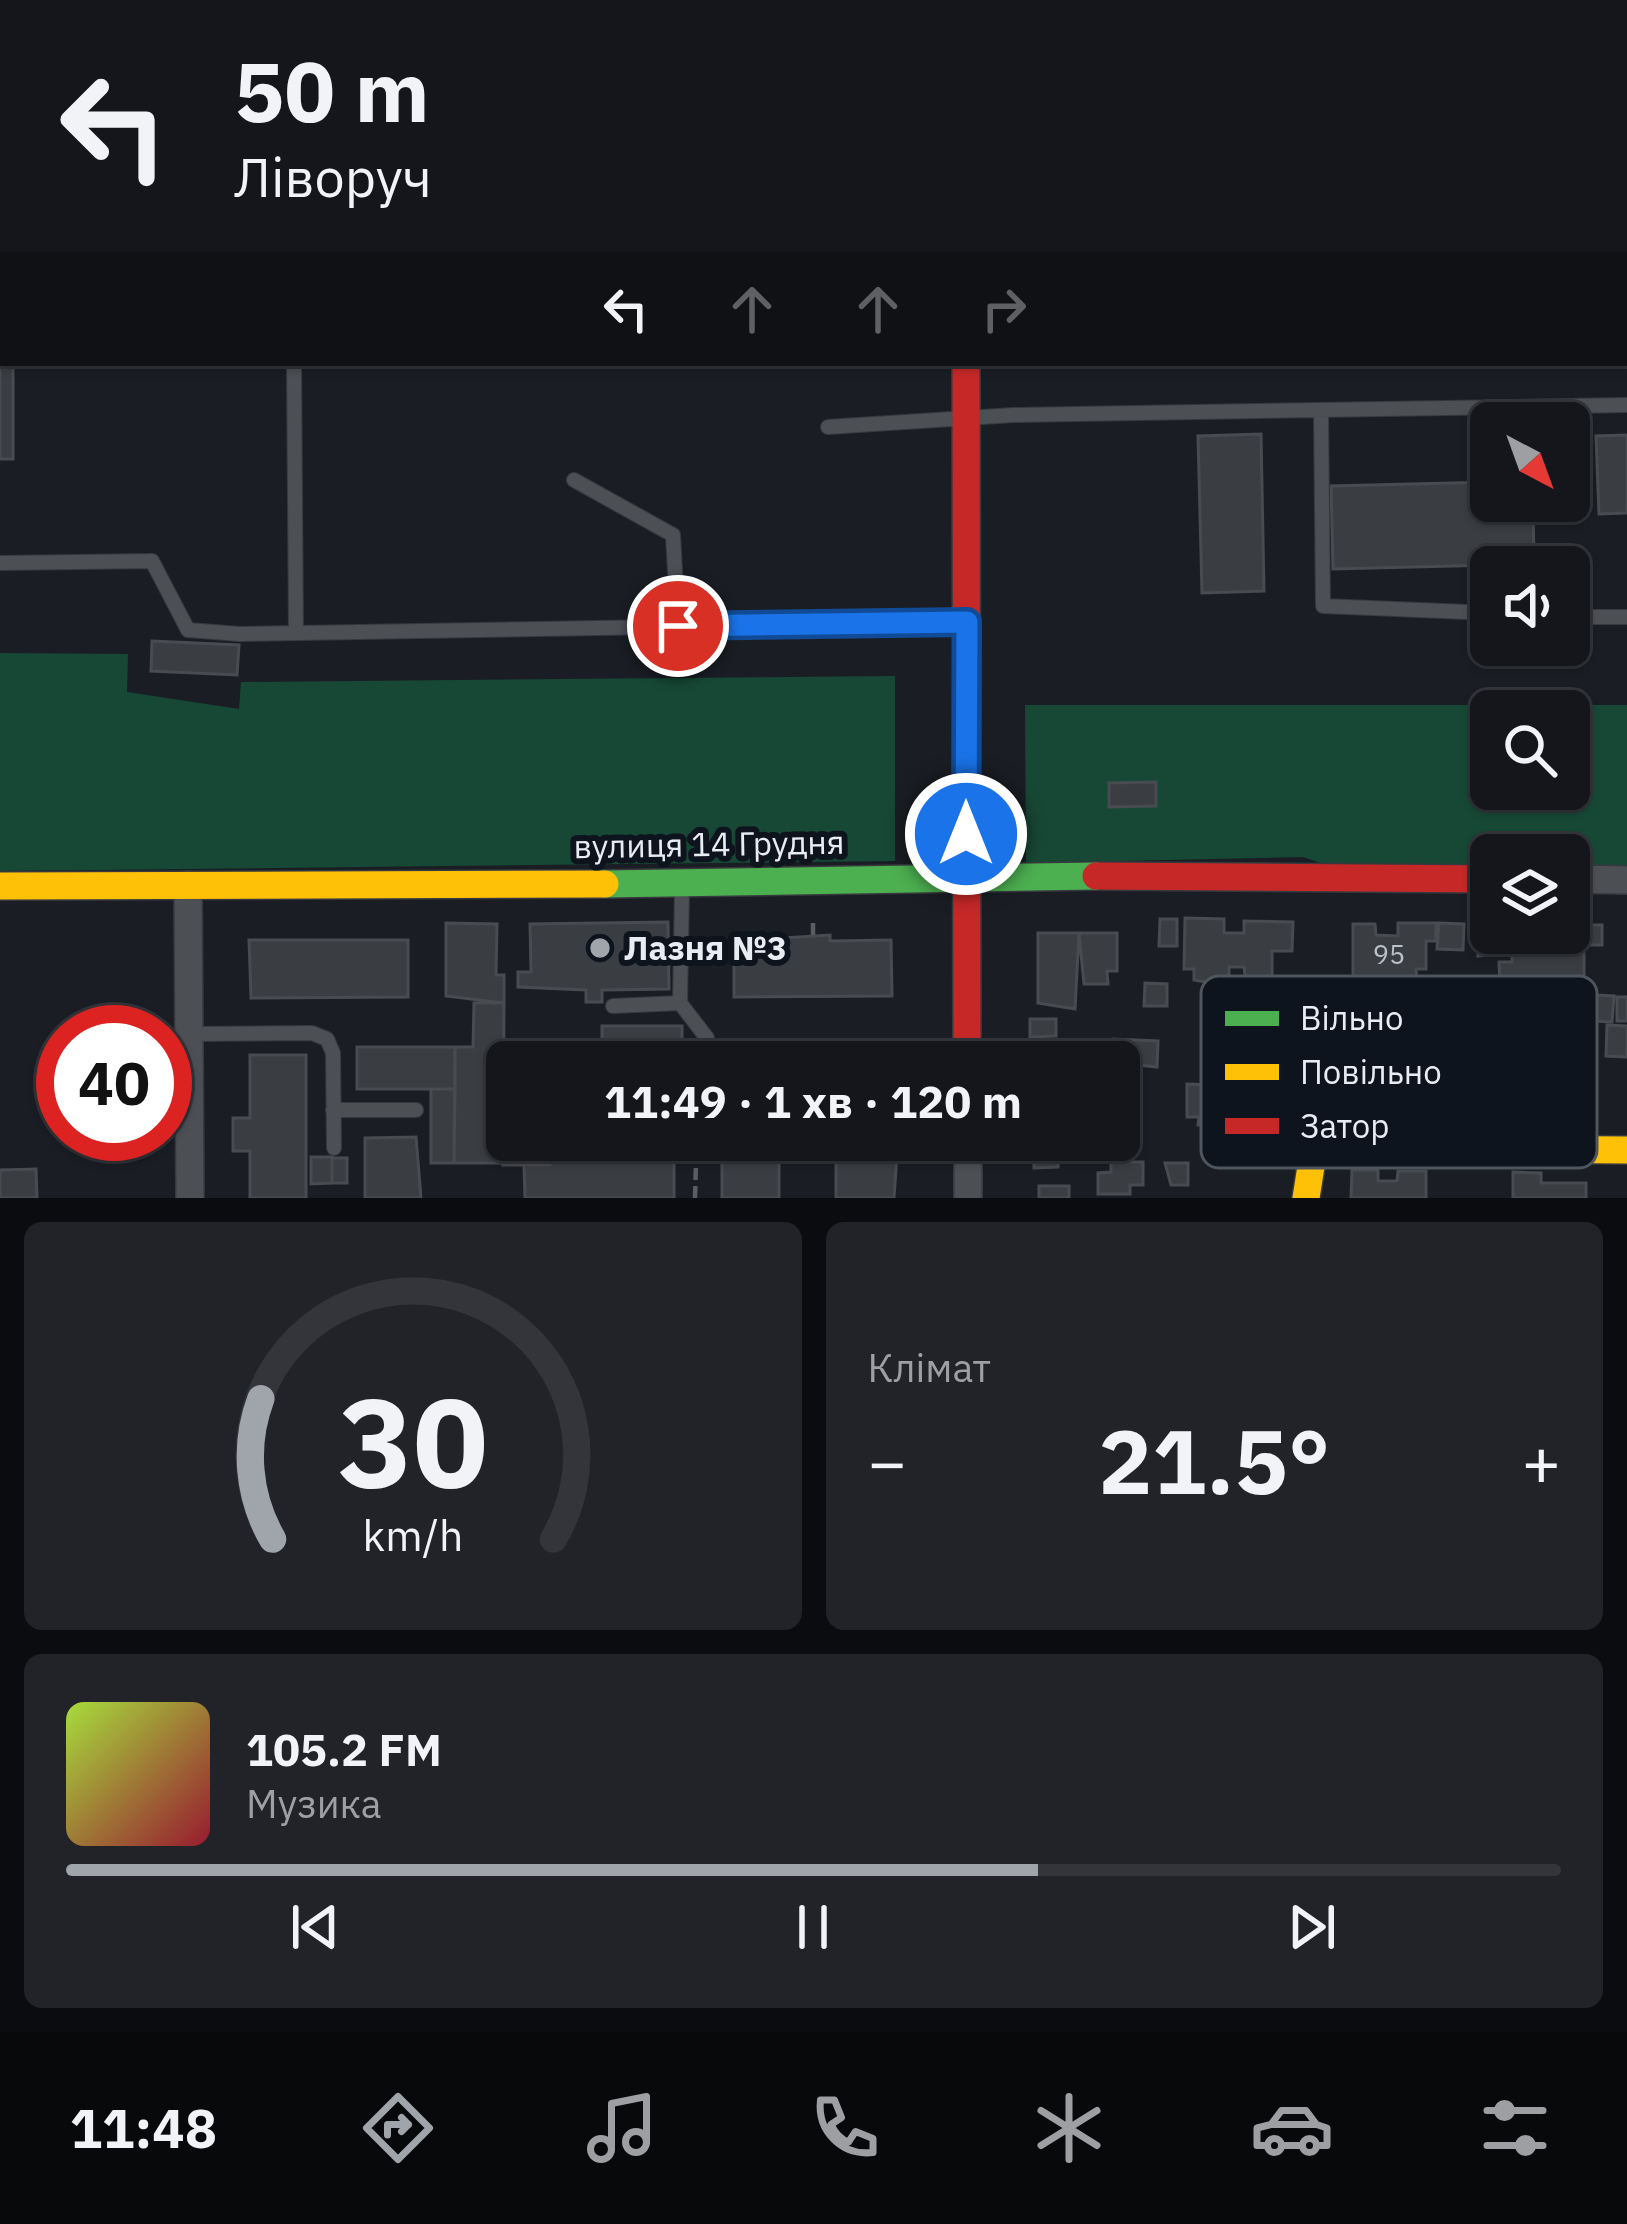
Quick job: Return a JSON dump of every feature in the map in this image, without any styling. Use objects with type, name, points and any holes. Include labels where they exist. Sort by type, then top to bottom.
[{"type":"street","points":[[966,366],[967,1041]]},
{"type":"street","name":"вулиця 14 Грудня","points":[[0,886],[682,884],[966,876],[1470,879]]},
{"type":"street","points":[[1590,880],[1627,880]]},
{"type":"street","points":[[188,885],[189,1005]]},
{"type":"street","points":[[1597,1150],[1627,1150]]},
{"type":"street","points":[[190,1161],[190,1198]]},
{"type":"street","points":[[968,1161],[968,1198]]},
{"type":"street","points":[[1306,1198],[1311,1168]]},
{"type":"lane","points":[[294,366],[296,632]]},
{"type":"lane","points":[[828,427],[916,425],[967,417],[1627,405]]},
{"type":"lane","points":[[1321,413],[1323,606],[1470,613]]},
{"type":"lane","points":[[574,480],[674,535],[678,626]]},
{"type":"lane","points":[[0,563],[152,561],[188,630],[967,622]]},
{"type":"lane","points":[[1590,617],[1627,617]]},
{"type":"lane","points":[[682,884],[680,1003],[707,1041]]},
{"type":"lane","points":[[614,1006],[680,1003]]},
{"type":"lane","points":[[192,1034],[320,1034],[333,1053],[334,1148]]},
{"type":"lane","points":[[333,1111],[416,1110]]},
{"type":"path","points":[[813,921],[813,935]]},
{"type":"path","points":[[695,1198],[696,1161]]},
{"type":"green space","points":[[0,653],[128,654],[127,692],[239,709],[241,682],[895,676],[895,861],[0,871]]},
{"type":"green space","points":[[1025,705],[1470,705],[1470,810],[1590,810],[1590,705],[1627,705],[1627,868],[1590,868],[1590,834],[1470,834],[1470,867],[1330,866],[1303,857],[1026,863]]},
{"type":"building","points":[[0,366],[13,366],[13,459],[0,459]]},
{"type":"building","points":[[1261,434],[1264,591],[1202,593],[1198,436]]},
{"type":"building","points":[[1627,435],[1627,513],[1599,514],[1596,436]]},
{"type":"building","points":[[1470,483],[1470,522],[1533,522],[1534,546],[1470,546],[1470,566],[1333,569],[1331,486]]},
{"type":"building","points":[[152,641],[239,645],[237,675],[151,671]]},
{"type":"building","points":[[1156,782],[1156,806],[1109,807],[1109,783]]},
{"type":"building","points":[[1185,918],[1224,919],[1224,933],[1244,933],[1244,921],[1293,922],[1292,951],[1272,951],[1272,976],[1245,976],[1244,967],[1229,967],[1229,976],[1201,976],[1201,981],[1194,980],[1194,969],[1184,969]]},
{"type":"building","points":[[1160,919],[1177,919],[1177,946],[1159,946]]},
{"type":"building","name":"Лазня №3","points":[[668,922],[669,989],[602,990],[602,1002],[586,1002],[586,990],[518,987],[518,972],[531,972],[530,924]]},
{"type":"building","points":[[446,923],[497,924],[496,975],[504,975],[504,1003],[446,996]]},
{"type":"building","points":[[1398,923],[1436,923],[1436,941],[1426,941],[1426,969],[1416,969],[1416,976],[1353,976],[1353,924],[1375,924],[1376,935],[1398,936]]},
{"type":"building","points":[[1439,923],[1464,924],[1463,950],[1437,949]]},
{"type":"building","points":[[1590,925],[1602,925],[1602,945],[1590,945]]},
{"type":"building","points":[[1038,933],[1079,933],[1075,1009],[1038,1003]]},
{"type":"building","points":[[1079,933],[1117,933],[1117,971],[1107,971],[1108,984],[1084,984]]},
{"type":"building","points":[[830,935],[830,941],[891,940],[892,996],[734,997],[734,941]]},
{"type":"building","points":[[249,940],[408,940],[408,997],[251,998]]},
{"type":"building","points":[[1512,954],[1584,954],[1584,976],[1500,976],[1499,962],[1512,962]]},
{"type":"building","points":[[1145,983],[1167,984],[1167,1006],[1144,1006]]},
{"type":"building","points":[[1597,995],[1614,996],[1612,1022],[1597,1021]]},
{"type":"building","points":[[1617,997],[1627,997],[1627,1021],[1617,1021]]},
{"type":"building","points":[[474,1003],[504,1003],[504,1041],[486,1041],[486,1161],[503,1163],[454,1163],[455,1047],[473,1047]]},
{"type":"building","points":[[1030,1019],[1056,1019],[1056,1036],[1030,1037]]},
{"type":"building","points":[[1607,1025],[1627,1026],[1627,1057],[1606,1056]]},
{"type":"building","points":[[602,1026],[682,1026],[682,1041],[602,1041]]},
{"type":"building","points":[[1113,1039],[1158,1041],[1157,1067],[1140,1065],[1140,1041]]},
{"type":"building","points":[[357,1047],[455,1047],[455,1089],[357,1089]]},
{"type":"building","points":[[250,1055],[306,1055],[306,1198],[250,1198],[250,1151],[233,1151],[233,1118],[250,1118]]},
{"type":"building","points":[[1187,1084],[1201,1084],[1201,1125],[1199,1117],[1187,1117]]},
{"type":"building","points":[[431,1089],[455,1089],[454,1163],[431,1163]]},
{"type":"building","points":[[416,1137],[421,1198],[365,1198],[365,1138]]},
{"type":"building","points":[[311,1157],[332,1157],[332,1183],[311,1184]]},
{"type":"building","points":[[332,1158],[347,1158],[347,1183],[332,1183]]},
{"type":"building","points":[[503,1161],[550,1161],[550,1165],[503,1165]]},
{"type":"building","points":[[550,1161],[674,1162],[674,1198],[525,1198],[524,1165],[550,1165]]},
{"type":"building","points":[[722,1161],[779,1161],[779,1198],[722,1198]]},
{"type":"building","points":[[836,1161],[897,1161],[894,1198],[836,1198]]},
{"type":"building","points":[[1034,1161],[1058,1161],[1058,1167],[1034,1168]]},
{"type":"building","points":[[1111,1162],[1143,1162],[1143,1185],[1130,1185],[1130,1194],[1098,1194],[1098,1173],[1111,1172]]},
{"type":"building","points":[[1165,1163],[1188,1163],[1188,1185],[1171,1185]]},
{"type":"building","points":[[36,1169],[37,1198],[0,1198],[0,1170]]},
{"type":"building","points":[[1352,1170],[1378,1170],[1378,1181],[1397,1181],[1398,1171],[1426,1171],[1426,1198],[1351,1198]]},
{"type":"building","points":[[1513,1172],[1541,1173],[1541,1183],[1586,1183],[1586,1198],[1513,1198]]},
{"type":"building","points":[[1039,1186],[1069,1186],[1069,1198],[1039,1198]]},
{"type":"traffic: fast","points":[[605,884],[1096,876]]},
{"type":"traffic: slow","points":[[0,886],[605,884]]},
{"type":"traffic: slow","points":[[1597,1150],[1627,1150]]},
{"type":"traffic: slow","points":[[1306,1198],[1311,1168]]},
{"type":"traffic: jam","points":[[966,366],[967,1041]]},
{"type":"traffic: jam","points":[[1096,876],[1470,879]]},
{"type":"place","name":"Лазня №3","points":[[600,948]]},
{"type":"route","points":[[678,626],[967,622],[966,834]]}]
